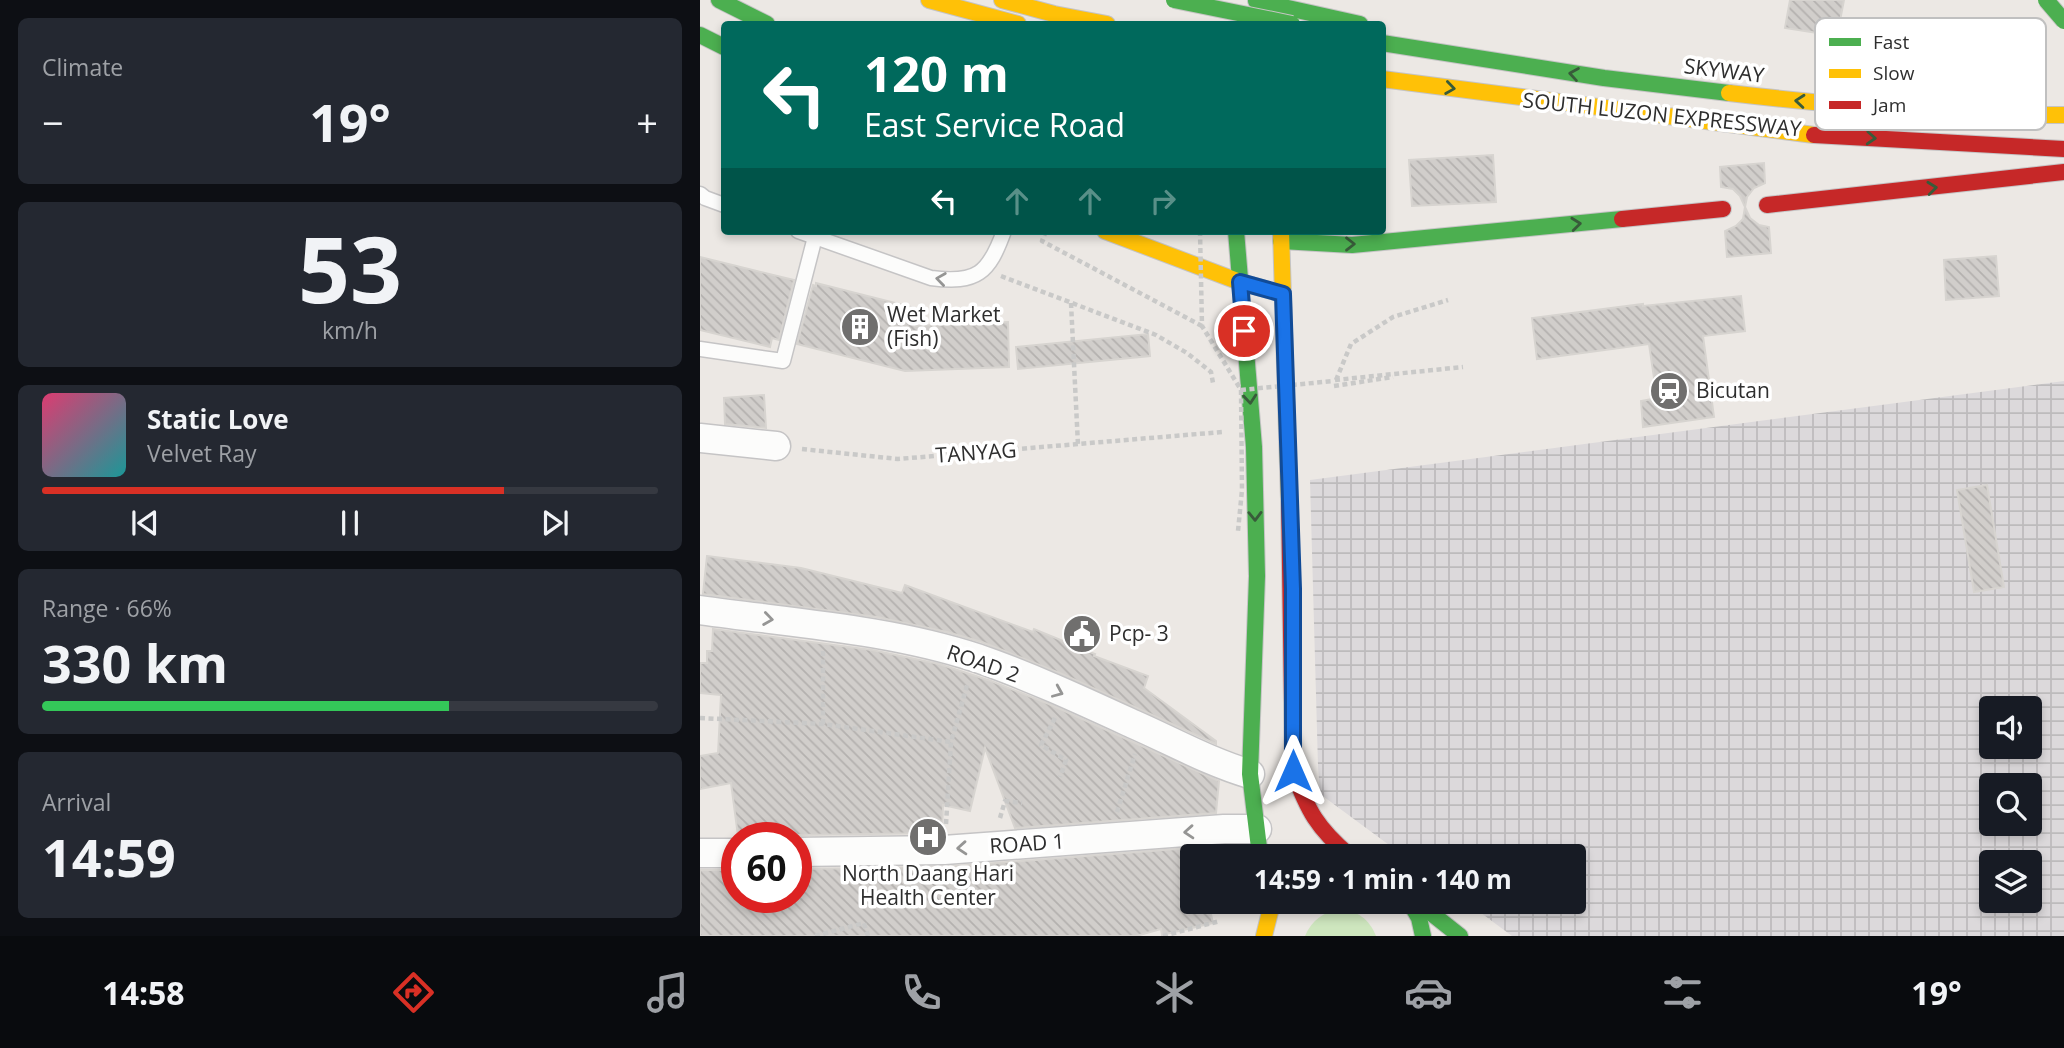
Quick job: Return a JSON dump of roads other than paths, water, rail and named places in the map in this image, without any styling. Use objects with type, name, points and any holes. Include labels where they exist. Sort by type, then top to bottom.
[{"type":"main road","points":[[719,0],[761,21]]},
{"type":"main road","points":[[929,0],[1007,21]]},
{"type":"main road","points":[[1002,0],[1091,21]]},
{"type":"main road","points":[[1174,0],[1277,21]]},
{"type":"main road","points":[[1235,21],[1236,0]]},
{"type":"main road","points":[[1249,0],[1346,21]]},
{"type":"main road","points":[[2033,0],[2064,10]]},
{"type":"main road","points":[[2046,0],[2064,20]]},
{"type":"main road","name":"SOUTH LUZON EXPRESSWAY","points":[[1386,31],[1594,63],[1815,88]]},
{"type":"main road","points":[[702,40],[721,46]]},
{"type":"main road","name":"SKYWAY","points":[[1386,44],[1604,78],[1815,102]]},
{"type":"main road","points":[[1386,80],[1798,134],[2064,149]]},
{"type":"main road","name":"SOUTH LUZON EXPRESSWAY","points":[[2046,101],[2064,100]]},
{"type":"main road","name":"SKYWAY","points":[[2046,115],[2064,115]]},
{"type":"main road","points":[[1985,164],[2064,166]]},
{"type":"main road","points":[[1767,205],[2064,172]]},
{"type":"main road","points":[[1335,844],[1325,836],[1307,808],[1293,771],[1293,589],[1283,294],[1277,236],[1352,245],[1723,209]]},
{"type":"main road","points":[[1116,235],[1240,282],[1283,294]]},
{"type":"main road","points":[[1236,235],[1253,429],[1257,576],[1250,774],[1258,842]]},
{"type":"main road","points":[[1262,933],[1263,914]]},
{"type":"main road","points":[[1262,933],[1270,914]]},
{"type":"main road","points":[[1417,914],[1423,936]]},
{"type":"main road","points":[[1432,914],[1460,936]]},
{"type":"street","points":[[700,438],[776,446]]},
{"type":"street","name":"ROAD 2","points":[[700,611],[823,627],[925,645],[975,658],[1067,695],[1223,766],[1250,774]]},
{"type":"street","name":"ROAD 1","points":[[812,852],[944,850],[1114,837],[1258,842]]},
{"type":"street","points":[[700,853],[721,853]]},
{"type":"lane","points":[[700,194],[721,204]]},
{"type":"lane","points":[[810,235],[931,278],[954,281],[984,270],[997,251],[1003,235]]},
{"type":"lane","points":[[700,349],[783,361],[816,237]]},
{"type":"place","name":"Wet Market (Fish)","points":[[860,327]]},
{"type":"place","name":"Bicutan","points":[[1669,391]]},
{"type":"place","name":"Pcp- 3","points":[[1082,634]]},
{"type":"place","name":"North Daang Hari Health Center","points":[[928,837]]}]
